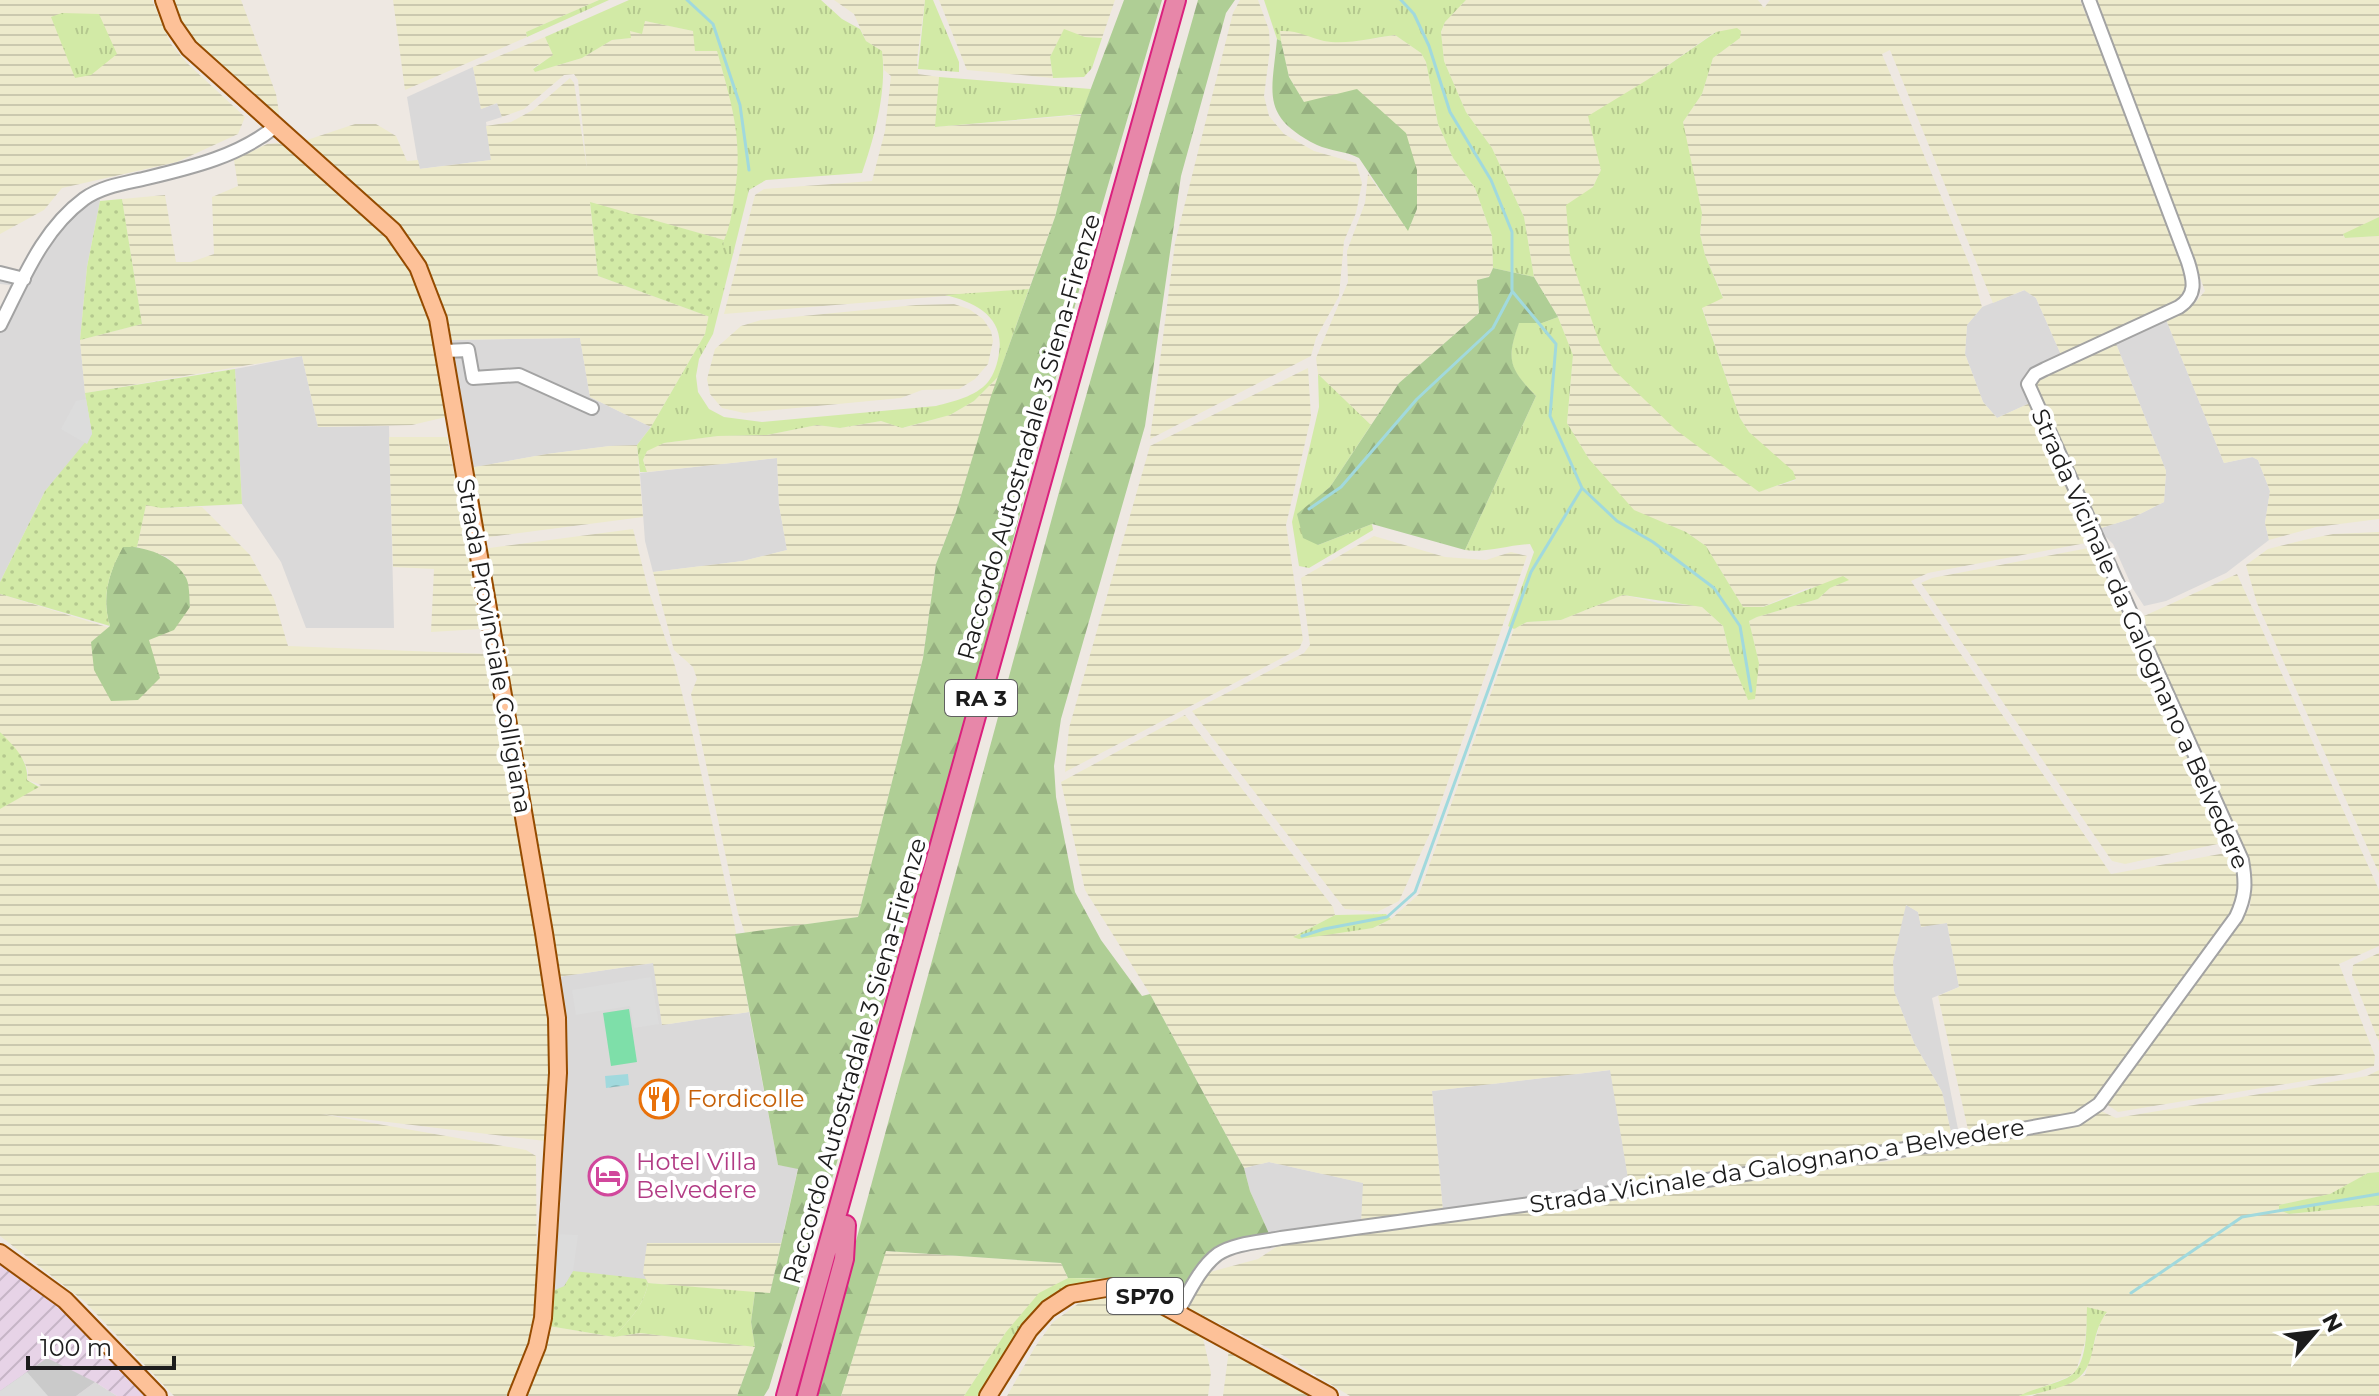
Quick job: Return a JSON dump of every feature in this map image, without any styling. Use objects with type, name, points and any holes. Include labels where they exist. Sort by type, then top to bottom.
[{"type":"highway","name":"Raccordo Autostradale 3 Siena-Firenze","points":[[798,1396],[841,1221],[1176,0]]},
{"type":"highway","name":"Raccordo Autostradale 3 Siena-Firenze","points":[[786,1396],[841,1221],[1188,0]]},
{"type":"highway","points":[[775,1396],[816,1262],[841,1221]]},
{"type":"highway","points":[[807,1396],[844,1259],[841,1221]]},
{"type":"main road","name":"Strada Provinciale Colligiana","points":[[164,0],[173,25],[189,48],[401,241],[427,285],[438,319],[544,933],[558,1035],[557,1100],[543,1318],[537,1346],[517,1396]]},
{"type":"main road","points":[[0,1253],[65,1300],[158,1396]]},
{"type":"main road","name":"SP70","points":[[988,1396],[1029,1330],[1048,1309],[1071,1294],[1098,1288],[1129,1290],[1329,1396]]},
{"type":"street","name":"Strada Vicinale da Galognano a Belvedere","points":[[1177,1313],[1206,1267],[1218,1254],[1237,1247],[1281,1238],[1778,1169],[2077,1119],[2099,1104],[2236,917],[2244,901],[2246,884],[2242,860],[2028,384],[2035,374],[2179,307],[2193,293],[2194,281],[2188,262],[2089,0]]},
{"type":"street","points":[[0,325],[51,231],[89,196],[114,186],[218,159],[251,143],[276,126]]},
{"type":"street","points":[[0,273],[24,279]]},
{"type":"street","points":[[1,292],[14,298]]},
{"type":"street","points":[[445,351],[468,350],[473,378],[519,375],[592,408]]},
{"type":"shaded area","points":[[0,0],[152,0],[171,44],[245,117],[238,134],[177,162],[62,188],[44,210],[0,234]]},
{"type":"shaded area","points":[[173,0],[241,0],[276,94],[279,112],[276,126],[194,53]]},
{"type":"shaded area","points":[[393,0],[599,0],[526,32],[527,37],[405,90]]},
{"type":"shaded area","points":[[834,0],[925,0],[918,74],[939,77],[936,127],[1081,115],[1055,217],[1029,289],[724,314],[755,195],[764,189],[872,181],[885,131],[891,76],[884,70],[882,51],[866,41],[854,14]]},
{"type":"shaded area","points":[[939,0],[1115,0],[1102,38],[1085,37],[1064,30],[1050,57],[1053,78],[967,70]]},
{"type":"shaded area","points":[[1240,0],[1258,0],[1269,30],[1270,49],[1264,96],[1269,116],[1284,134],[1314,151],[1356,163],[1362,183],[1356,213],[1344,241],[1339,296],[1316,338],[1311,356],[1150,439],[1175,243],[1233,13]]},
{"type":"shaded area","points":[[1466,0],[1758,0],[1764,8],[1770,0],[2080,0],[2189,278],[2183,302],[2062,357],[2036,298],[2024,290],[1993,303],[1890,50],[1882,54],[1970,266],[1982,307],[1967,325],[1965,354],[1983,402],[1997,418],[2030,403],[2091,542],[1928,573],[1911,581],[2111,874],[2231,852],[2240,876],[2240,895],[2226,921],[2100,1097],[2088,1108],[2064,1117],[1969,1134],[1938,996],[1959,987],[1947,923],[1921,927],[1918,912],[1906,905],[1893,961],[1894,991],[1914,1043],[1942,1092],[1952,1137],[1629,1184],[1610,1070],[1432,1091],[1443,1211],[1361,1225],[1363,1183],[1269,1162],[1244,1168],[1150,994],[1085,890],[1061,782],[1185,715],[1333,907],[1335,915],[1294,936],[1374,928],[1391,919],[1419,894],[1514,629],[1527,622],[1561,620],[1623,595],[1659,603],[1701,606],[1723,626],[1731,659],[1748,699],[1754,699],[1759,663],[1749,621],[1818,599],[1830,588],[1848,580],[1805,589],[1762,607],[1743,607],[1706,546],[1686,532],[1634,511],[1589,459],[1567,423],[1573,355],[1558,317],[1534,277],[1524,217],[1492,148],[1466,112],[1444,61],[1441,33],[1445,22]],"holes":[[[1715,32],[1740,38],[1713,58],[1702,94],[1683,122],[1702,213],[1700,234],[1705,255],[1723,297],[1702,307],[1740,418],[1749,432],[1796,480],[1758,492],[1593,187],[1647,80]]]},
{"type":"shaded area","points":[[2097,0],[2379,0],[2379,217],[2343,235],[2345,238],[2379,236],[2379,519],[2316,527],[2269,540],[2265,523],[2270,491],[2258,460],[2252,457],[2224,463],[2165,317],[2195,303],[2205,291]]},
{"type":"shaded area","points":[[645,21],[693,31],[717,51],[737,122],[739,172],[729,230],[724,240],[590,203],[598,276],[710,317],[705,334],[651,427],[590,397],[580,338],[449,340],[436,293],[309,147],[307,140],[355,124],[376,124],[396,136],[407,161],[418,160],[420,169],[491,160],[486,126],[511,122],[533,110],[570,78],[574,83],[587,169],[578,80],[574,74],[564,75],[524,109],[502,117],[497,103],[481,109],[473,67],[545,37],[554,55],[533,68],[535,72],[582,58],[612,40],[630,38],[629,31]]},
{"type":"shaded area","points":[[1294,30],[1326,41],[1395,35],[1421,53],[1426,62],[1438,124],[1453,158],[1475,188],[1492,236],[1493,268],[1489,277],[1477,280],[1479,313],[1399,383],[1371,425],[1318,374],[1316,358],[1348,282],[1347,251],[1365,203],[1368,174],[1408,230],[1417,209],[1304,102],[1289,77],[1281,41],[1280,31]]},
{"type":"shaded area","points":[[473,67],[481,109],[498,103],[502,117],[486,122],[491,160],[419,169],[407,97]]},
{"type":"shaded area","points":[[278,143],[291,149],[378,228],[405,262],[426,307],[434,335],[446,417],[412,425],[318,427],[302,356],[85,393],[80,340],[142,324],[122,199],[165,195],[176,262],[191,262],[214,254],[212,197],[238,186],[234,160],[267,144]]},
{"type":"shaded area","points":[[98,192],[100,201],[87,267],[80,340],[92,434],[87,444],[45,491],[0,582],[0,325],[10,285],[0,284],[0,269],[26,273],[40,249]]},
{"type":"shaded area","points":[[2025,290],[2036,298],[2062,357],[2032,372],[2030,403],[1997,418],[1983,402],[1965,354],[1967,325],[1982,307]]},
{"type":"shaded area","points":[[954,304],[969,309],[983,319],[993,341],[988,364],[975,379],[959,389],[922,390],[901,398],[744,413],[722,408],[710,394],[707,379],[715,349],[741,326],[761,320]]},
{"type":"shaded area","points":[[2165,317],[2224,463],[2253,457],[2258,460],[2270,491],[2265,523],[2269,540],[2226,573],[2166,601],[2144,606],[2113,544],[2098,529],[2130,519],[2164,502],[2166,471],[2115,341]]},
{"type":"shaded area","points":[[580,338],[590,397],[651,427],[637,445],[547,454],[469,468],[449,340]]},
{"type":"shaded area","points":[[2115,341],[2166,471],[2164,502],[2130,519],[2098,529],[2035,385],[2038,378]]},
{"type":"shaded area","points":[[302,356],[318,427],[389,426],[394,628],[306,628],[281,562],[242,504],[235,369]]},
{"type":"shaded area","points":[[1308,368],[1311,417],[1286,525],[1303,640],[1299,649],[1065,772],[1069,728],[1150,446]]},
{"type":"shaded area","points":[[998,377],[956,512],[936,564],[923,658],[858,917],[745,933],[738,913],[691,694],[697,679],[693,667],[674,650],[653,572],[743,561],[787,550],[779,505],[777,458],[647,472],[643,460],[647,450],[664,443],[718,436],[767,435],[817,425],[840,428],[881,421],[903,428],[950,415],[974,401]]},
{"type":"shaded area","points":[[86,399],[92,434],[87,444],[61,429],[76,401]]},
{"type":"shaded area","points":[[389,437],[447,437],[481,629],[431,632],[434,569],[393,567]]},
{"type":"shaded area","points":[[637,445],[643,517],[482,538],[469,468],[547,454]]},
{"type":"shaded area","points":[[777,458],[779,505],[787,550],[743,561],[653,572],[645,541],[640,473]]},
{"type":"shaded area","points":[[146,504],[161,508],[202,507],[250,555],[274,599],[288,646],[487,654],[547,1005],[551,1063],[545,1141],[321,1114],[526,1150],[536,1156],[537,1292],[525,1356],[509,1396],[174,1396],[84,1301],[0,1236],[0,809],[41,785],[27,780],[24,761],[0,732],[0,594],[149,640],[190,607],[186,577],[167,557],[137,547]]},
{"type":"shaded area","points":[[633,529],[693,736],[735,927],[749,1012],[662,1025],[653,963],[558,977],[482,549]]},
{"type":"shaded area","points":[[2379,532],[2379,873],[2257,603],[2246,565],[2268,549],[2304,540],[2333,534]]},
{"type":"shaded area","points":[[1374,536],[1445,557],[1486,560],[1511,552],[1527,556],[1430,833],[1399,901],[1377,912],[1345,909],[1192,711],[1304,653],[1310,645],[1301,578]]},
{"type":"shaded area","points":[[2094,547],[2226,840],[2222,843],[2125,864],[2112,861],[1921,583],[1932,578]]},
{"type":"shaded area","points":[[2237,574],[2379,890],[2379,946],[2339,964],[2375,1056],[2374,1066],[2357,1072],[2118,1112],[2106,1104],[2250,907],[2252,870],[2148,636],[2144,616]]},
{"type":"shaded area","points":[[1905,904],[1918,912],[1921,926],[1947,923],[1959,987],[1932,998],[1959,1134],[1952,1137],[1942,1092],[1914,1043],[1894,991],[1893,961]]},
{"type":"shaded area","points":[[2379,953],[2379,1042],[2352,975],[2353,965]]},
{"type":"shaded area","points":[[654,963],[662,1025],[749,1012],[778,1165],[798,1168],[781,1243],[647,1243],[648,1283],[552,1291],[558,977]]},
{"type":"shaded area","points":[[651,977],[659,1024],[634,1028],[630,1006],[576,1015],[572,990]]},
{"type":"shaded area","points":[[1611,1070],[1629,1184],[1443,1211],[1432,1091]]},
{"type":"shaded area","points":[[2379,1070],[2379,1172],[2368,1173],[2331,1194],[2279,1205],[2289,1214],[2379,1205],[2379,1396],[2032,1396],[2085,1375],[2101,1320],[2107,1313],[2088,1307],[2085,1342],[2076,1371],[2019,1396],[1350,1396],[1284,1356],[1184,1306],[1210,1272],[1258,1259],[1279,1245],[1889,1161],[2061,1127],[2082,1122],[2101,1111],[2116,1118],[2367,1076]]},
{"type":"shaded area","points":[[1269,1162],[1364,1183],[1361,1225],[1271,1238],[1250,1191],[1244,1168]]},
{"type":"shaded area","points":[[560,1234],[578,1235],[573,1271],[564,1286],[555,1290]]},
{"type":"shaded area","points":[[647,1243],[781,1243],[770,1294],[648,1283],[643,1273]]},
{"type":"shaded area","points":[[885,1251],[1061,1263],[1068,1278],[1039,1294],[1006,1332],[964,1396],[841,1396]]},
{"type":"shaded area","points":[[0,1261],[49,1295],[149,1396],[117,1396],[95,1382],[76,1396],[0,1396]]},
{"type":"shaded area","points":[[1108,1295],[1137,1301],[1202,1334],[1211,1373],[1208,1396],[1007,1396],[1053,1322],[1082,1301]]},
{"type":"shaded area","points":[[549,1326],[614,1337],[640,1333],[755,1347],[737,1396],[526,1396],[545,1351]]},
{"type":"shaded area","points":[[1229,1349],[1311,1396],[1223,1396]]},
{"type":"shaded area","points":[[47,1358],[95,1382],[76,1396],[0,1396],[0,1391]]},
{"type":"shaded area","points":[[27,1372],[48,1396],[0,1396],[0,1391]]},
{"type":"shaded area","points":[[95,1382],[117,1396],[76,1396]]},
{"type":"green space","points":[[599,0],[609,0],[527,37],[526,32]]},
{"type":"green space","points":[[629,0],[821,0],[842,19],[860,29],[866,41],[882,51],[883,81],[879,113],[862,173],[766,180],[749,190],[713,334],[699,359],[696,376],[698,392],[709,409],[724,417],[762,422],[936,406],[964,398],[990,379],[998,360],[1000,340],[986,313],[967,302],[945,295],[1029,289],[998,377],[974,401],[950,415],[902,428],[881,421],[840,428],[817,425],[767,435],[718,436],[664,443],[647,451],[643,460],[647,472],[640,472],[637,445],[651,427],[705,334],[732,214],[738,158],[732,106],[717,51],[695,51],[693,31],[645,21],[642,34],[630,31],[631,38],[612,40],[582,58],[535,72],[533,69],[553,55],[545,37]]},
{"type":"green space","points":[[925,0],[933,0],[959,62],[959,72],[918,69]]},
{"type":"green space","points":[[1124,0],[1162,0],[1095,230],[968,710],[769,1388],[764,1396],[737,1396],[755,1347],[751,1322],[755,1292],[770,1293],[798,1169],[778,1165],[735,934],[858,917],[923,658],[936,564],[956,512],[991,396],[1055,217],[1081,115]]},
{"type":"green space","points":[[1198,0],[1235,0],[1226,13],[1181,176],[1145,426],[1061,719],[1054,766],[1056,797],[1075,892],[1101,940],[1142,996],[1150,994],[1244,1168],[1250,1191],[1271,1238],[1208,1258],[1172,1302],[1133,1283],[1068,1278],[1061,1263],[886,1251],[841,1396],[814,1396],[1062,481]]},
{"type":"green space","points":[[1264,0],[1466,0],[1445,22],[1441,32],[1444,61],[1466,112],[1492,148],[1524,217],[1534,277],[1493,268],[1492,236],[1475,188],[1453,158],[1438,124],[1426,62],[1421,53],[1395,35],[1332,42],[1280,31],[1281,41],[1277,39]]},
{"type":"green space","points":[[62,13],[99,14],[117,54],[91,75],[75,78],[51,17]]},
{"type":"green space","points":[[1737,28],[1741,31],[1740,38],[1713,58],[1702,94],[1683,122],[1702,213],[1700,234],[1723,298],[1702,308],[1740,418],[1749,432],[1793,471],[1796,479],[1759,492],[1676,430],[1614,370],[1600,345],[1570,255],[1566,205],[1593,187],[1601,170],[1588,116],[1716,32]]},
{"type":"green space","points":[[1064,29],[1085,37],[1102,38],[1092,68],[1084,77],[1053,78],[1050,57]]},
{"type":"green space","points":[[1277,39],[1281,41],[1289,77],[1304,102],[1357,89],[1406,133],[1417,170],[1417,209],[1408,231],[1359,158],[1317,145],[1286,124],[1278,113],[1272,89]]},
{"type":"green space","points":[[939,77],[1091,89],[1082,114],[935,127]]},
{"type":"green space","points":[[122,199],[142,324],[80,340],[87,267],[100,201]]},
{"type":"green space","points":[[590,202],[724,240],[710,317],[598,276]]},
{"type":"green space","points":[[2379,217],[2379,236],[2345,238],[2343,234]]},
{"type":"green space","points":[[1493,268],[1534,277],[1558,317],[1542,323],[1519,323],[1512,346],[1512,363],[1536,396],[1465,550],[1372,524],[1318,545],[1303,538],[1297,514],[1330,487],[1399,383],[1479,313],[1477,280],[1489,277]]},
{"type":"green space","points":[[1558,317],[1573,355],[1567,423],[1589,459],[1634,510],[1686,532],[1706,546],[1743,607],[1763,607],[1843,576],[1849,580],[1830,588],[1818,599],[1749,621],[1759,663],[1755,699],[1748,700],[1731,659],[1723,626],[1702,607],[1623,595],[1561,620],[1527,622],[1514,629],[1508,626],[1534,552],[1530,544],[1465,550],[1536,396],[1512,363],[1512,346],[1519,322],[1542,323]]},
{"type":"green space","points":[[235,369],[242,504],[161,508],[146,505],[137,547],[123,547],[110,575],[106,605],[110,626],[0,594],[0,582],[45,491],[92,434],[85,393]]},
{"type":"green space","points":[[1318,374],[1371,425],[1330,487],[1298,514],[1318,545],[1372,524],[1373,530],[1309,568],[1299,566],[1292,522],[1319,407]]},
{"type":"green space","points":[[123,546],[149,550],[180,569],[187,579],[190,607],[174,630],[149,640],[160,678],[138,700],[111,701],[94,670],[91,642],[110,626],[106,595]]},
{"type":"green space","points":[[0,732],[23,759],[27,780],[39,787],[0,809]]},
{"type":"green space","points":[[1386,914],[1391,919],[1373,928],[1299,939],[1293,937],[1335,915]]},
{"type":"green space","points":[[629,1009],[637,1062],[611,1066],[603,1013]]},
{"type":"green space","points":[[2379,1172],[2379,1205],[2289,1214],[2279,1210],[2279,1205],[2330,1194],[2368,1173]]},
{"type":"green space","points":[[573,1271],[646,1279],[646,1291],[639,1306],[614,1337],[549,1326],[552,1291],[564,1286]]},
{"type":"green space","points":[[1068,1278],[1110,1279],[1064,1287],[1024,1324],[978,1396],[964,1396],[1006,1332],[1039,1293]]},
{"type":"green space","points":[[648,1283],[755,1292],[751,1322],[755,1347],[640,1333],[614,1337],[639,1306]]},
{"type":"green space","points":[[2087,1307],[2107,1312],[2100,1323],[2087,1367],[2081,1375],[2072,1383],[2019,1396],[2074,1373],[2085,1346]]},
{"type":"water","points":[[628,1074],[629,1085],[606,1088],[605,1076]]},
{"type":"waterway","points":[[687,0],[713,24],[740,105],[749,170]]},
{"type":"waterway","points":[[1401,0],[1414,14],[1429,46],[1450,112],[1491,180],[1512,232],[1512,291],[1556,344],[1550,416],[1582,488],[1617,521],[1653,542],[1714,588],[1740,626],[1751,691]]},
{"type":"waterway","points":[[1309,509],[1341,487],[1417,399],[1493,328],[1512,292]]},
{"type":"waterway","points":[[1302,936],[1387,917],[1415,892],[1531,572],[1582,488]]},
{"type":"waterway","points":[[2131,1293],[2242,1217],[2379,1194]]},
{"type":"place","name":"Fordicolle","points":[[659,1099]]},
{"type":"place","name":"Hotel Villa Belvedere","points":[[608,1176]]}]
